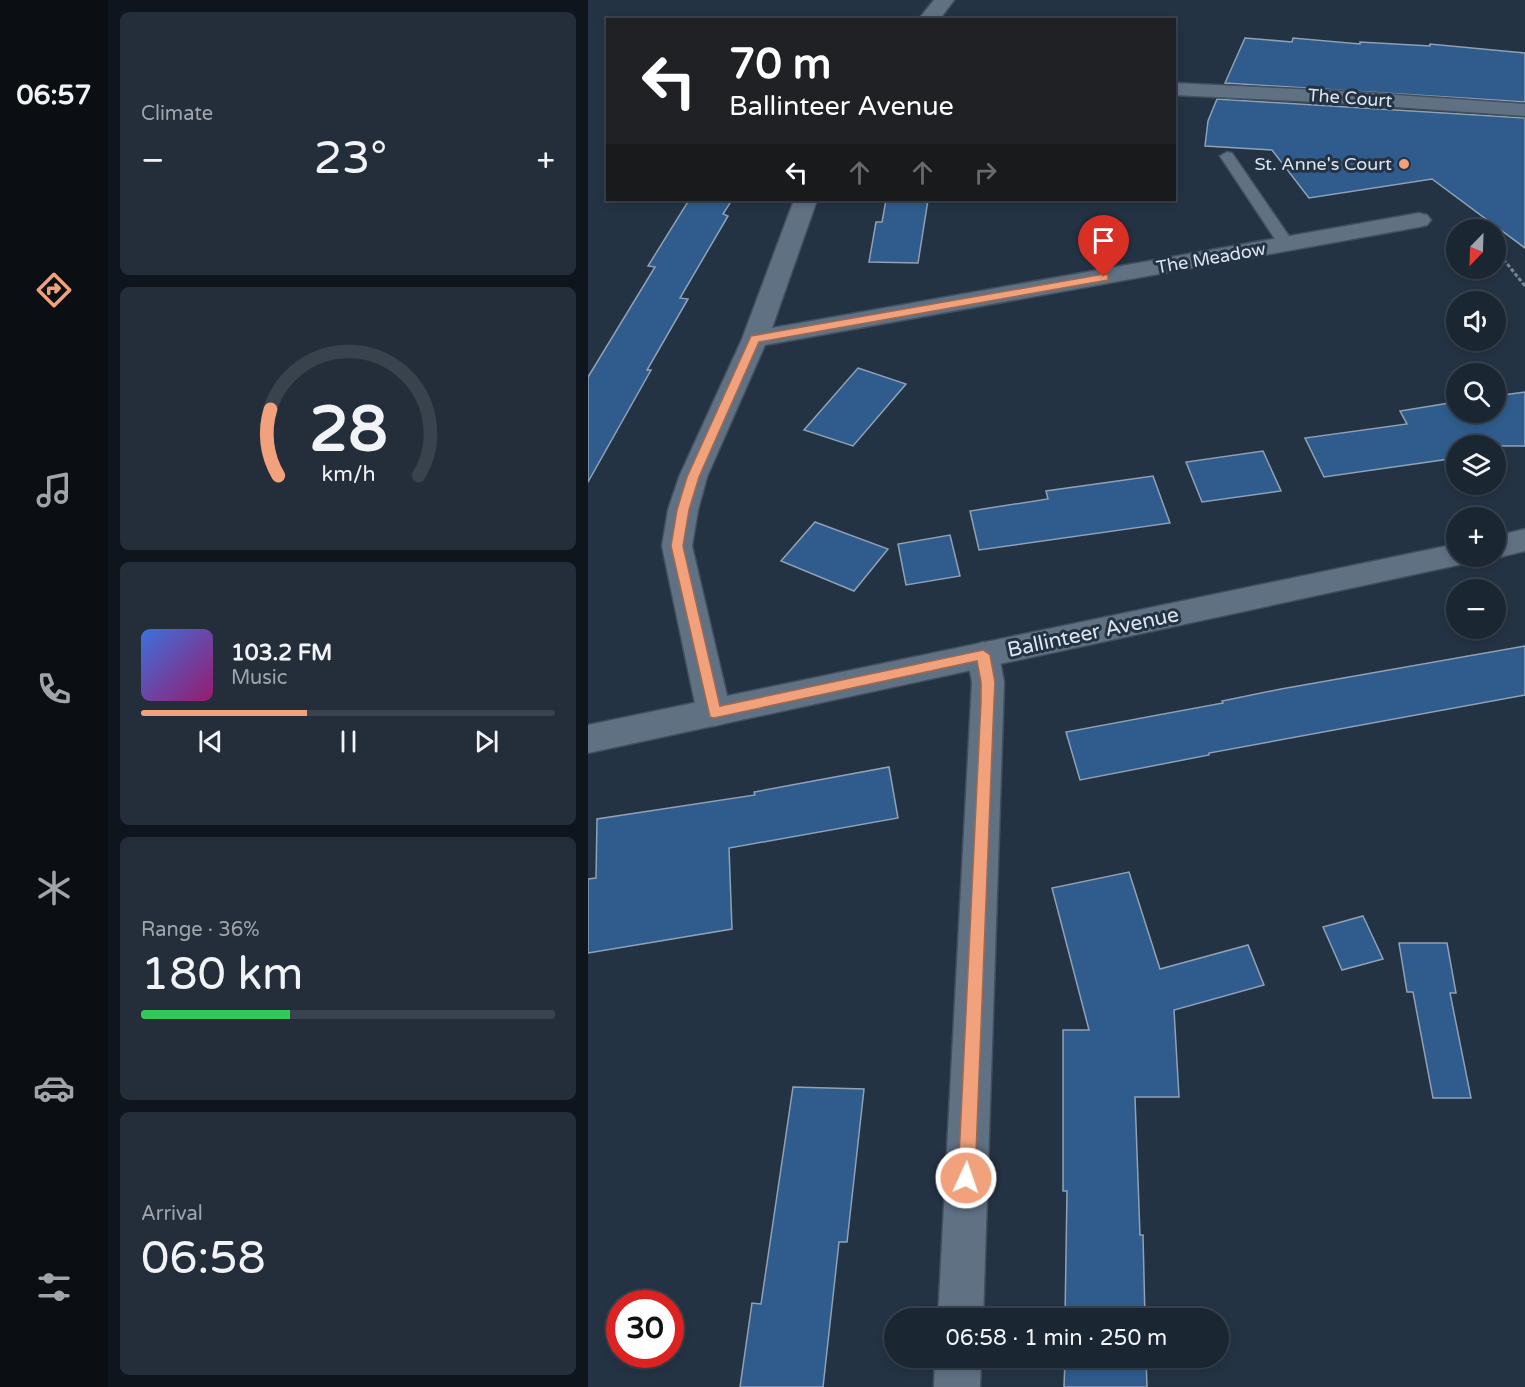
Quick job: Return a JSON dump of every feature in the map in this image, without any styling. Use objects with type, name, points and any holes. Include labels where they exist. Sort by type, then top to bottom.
[{"type":"street","points":[[930,18],[945,0]]},
{"type":"street","name":"The Court","points":[[1176,89],[1339,97],[1525,110]]},
{"type":"street","points":[[714,713],[677,546],[683,510],[693,477],[755,339],[805,201]]},
{"type":"street","name":"The Meadow","points":[[755,339],[1419,220]]},
{"type":"street","points":[[1506,545],[1525,540]]},
{"type":"street","name":"Ballinteer Avenue","points":[[588,739],[1446,557]]},
{"type":"street","points":[[960,1308],[988,682],[983,655]]},
{"type":"street","points":[[957,1387],[958,1368]]},
{"type":"lane","points":[[1227,156],[1287,244]]},
{"type":"path","points":[[1506,262],[1525,286]]},
{"type":"building","points":[[1245,38],[1292,42],[1293,38],[1360,44],[1360,42],[1430,46],[1430,44],[1525,53],[1525,102],[1225,83]]},
{"type":"building","name":"St. Anne's Court","points":[[1217,99],[1525,118],[1525,248],[1506,234],[1506,219],[1486,219],[1432,179],[1309,198],[1272,150],[1205,146],[1208,121]]},
{"type":"building","points":[[688,201],[731,201],[723,214],[728,216],[680,298],[688,299],[647,370],[651,370],[588,482],[588,377],[655,267],[648,266]]},
{"type":"building","points":[[886,201],[928,201],[918,263],[869,262],[876,222],[882,222]]},
{"type":"building","points":[[858,368],[906,384],[853,446],[804,430]]},
{"type":"building","points":[[1525,392],[1525,446],[1506,446],[1506,435],[1446,435],[1446,459],[1324,477],[1305,438],[1407,424],[1400,411],[1446,404],[1446,423],[1506,423],[1506,395]]},
{"type":"building","points":[[1263,451],[1281,491],[1202,502],[1186,462]]},
{"type":"building","points":[[1153,476],[1170,523],[979,550],[970,511],[1048,499],[1046,491]]},
{"type":"building","points":[[815,522],[888,549],[854,591],[781,561]]},
{"type":"building","points":[[950,535],[960,576],[906,585],[898,544]]},
{"type":"building","points":[[1525,646],[1525,695],[1209,753],[1209,755],[1080,780],[1066,732],[1223,703],[1222,701],[1281,689]]},
{"type":"building","points":[[889,767],[898,818],[729,848],[732,929],[588,953],[588,879],[596,878],[597,819],[755,795],[754,792]]},
{"type":"building","points":[[1129,872],[1160,969],[1248,945],[1264,985],[1174,1010],[1179,1097],[1135,1097],[1145,1308],[1065,1308],[1067,1191],[1063,1191],[1063,1030],[1089,1030],[1052,888]]},
{"type":"building","points":[[1363,916],[1383,959],[1342,970],[1323,927]]},
{"type":"building","points":[[1399,943],[1447,943],[1456,993],[1450,993],[1471,1098],[1433,1098],[1413,992],[1407,992]]},
{"type":"building","points":[[793,1087],[864,1089],[847,1242],[839,1242],[823,1387],[740,1387],[752,1303],[761,1304]]},
{"type":"building","points":[[1065,1368],[1146,1368],[1147,1387],[1064,1387]]},
{"type":"place","name":"St. Anne's Court","points":[[1404,164]]},
{"type":"route","points":[[966,1178],[988,682],[983,655],[714,713],[677,546],[683,510],[693,477],[755,339],[1104,277]]}]
